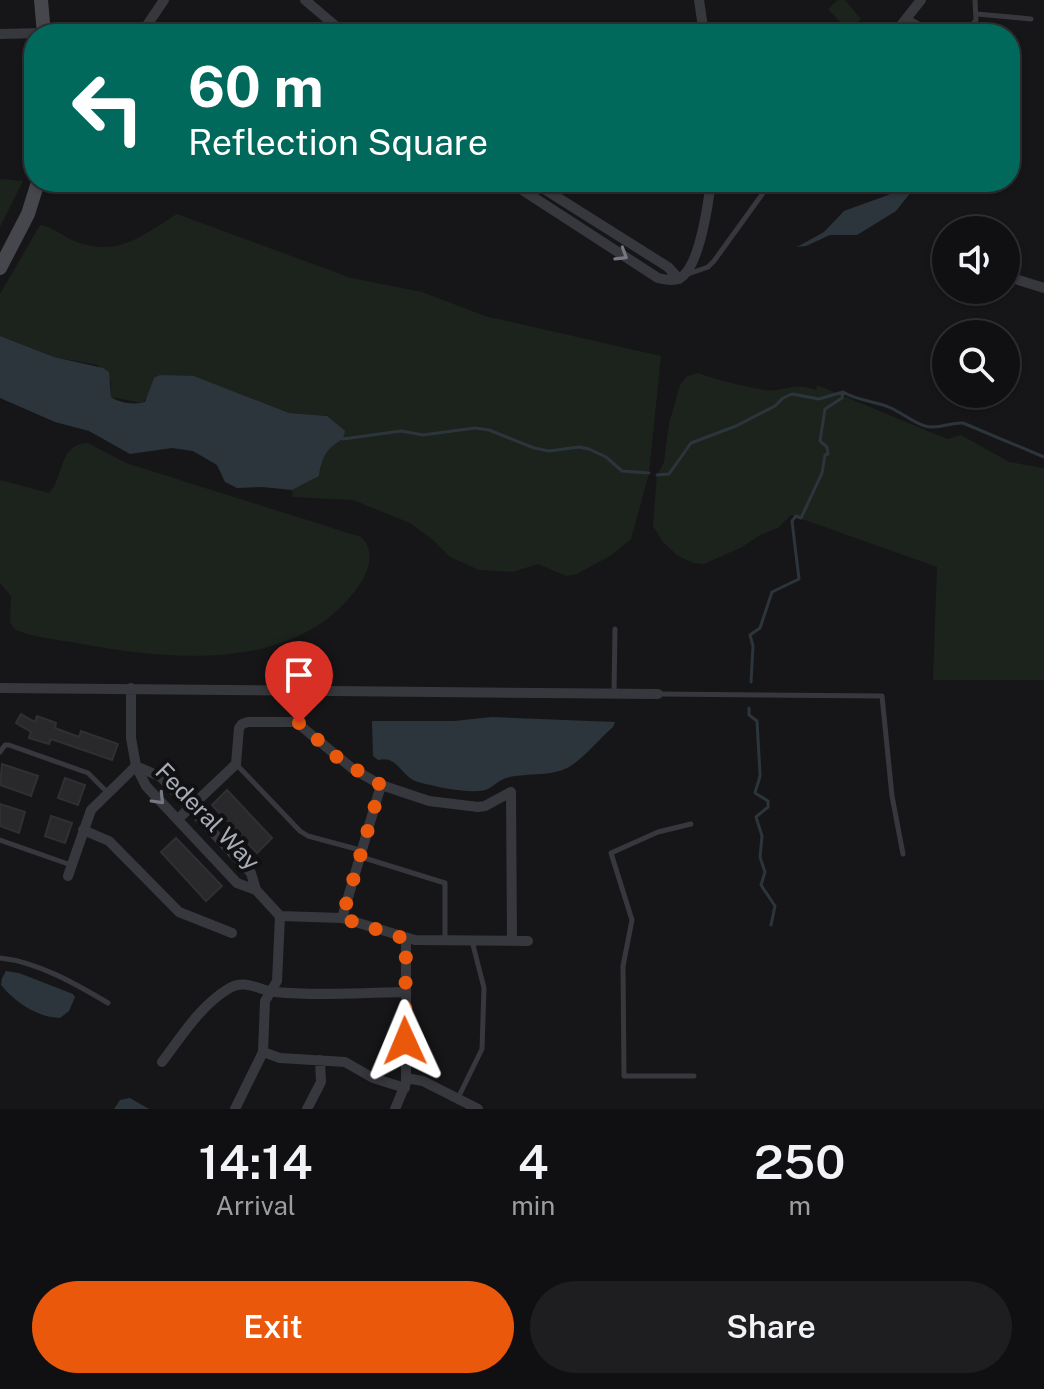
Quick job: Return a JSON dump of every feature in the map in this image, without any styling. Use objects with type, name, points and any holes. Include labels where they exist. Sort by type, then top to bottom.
[{"type":"main road","points":[[41,0],[43,24]]},
{"type":"main road","points":[[0,268],[28,214],[35,192]]},
{"type":"street","points":[[148,24],[164,0]]},
{"type":"street","points":[[305,0],[333,24]]},
{"type":"street","points":[[699,0],[703,24]]},
{"type":"street","points":[[902,24],[921,0]]},
{"type":"street","points":[[0,34],[24,33]]},
{"type":"street","points":[[525,192],[658,278],[672,280],[682,277],[698,243],[709,192]]},
{"type":"street","points":[[548,192],[682,277]]},
{"type":"street","points":[[1020,280],[1044,288]]},
{"type":"street","points":[[0,688],[658,694]]},
{"type":"street","name":"Federal Way","points":[[131,688],[132,756],[146,786],[237,883],[256,890]]},
{"type":"street","points":[[178,819],[236,764],[238,732],[242,724],[296,722],[339,759],[381,785],[429,801],[485,806],[511,792],[512,940]]},
{"type":"street","points":[[70,870],[91,810],[136,766]]},
{"type":"street","name":"Federal Way","points":[[136,766],[157,774],[190,807],[251,873],[256,890],[280,916]]},
{"type":"street","points":[[342,918],[381,785]]},
{"type":"street","points":[[83,830],[109,841],[179,912],[232,933]]},
{"type":"street","points":[[235,1109],[263,1052],[264,1006],[277,981],[280,916],[342,918],[406,939],[528,941]]},
{"type":"street","points":[[395,1109],[406,1083],[406,939]]},
{"type":"street","points":[[162,1062],[201,1012],[228,989],[247,984],[272,992],[404,992]]},
{"type":"street","points":[[263,1052],[280,1058],[345,1062],[373,1078],[406,1083],[423,1081],[472,1108]]},
{"type":"street","points":[[307,1109],[321,1082],[320,1060]]},
{"type":"lane","points":[[974,24],[977,14],[975,0]]},
{"type":"lane","points":[[977,14],[1031,19]]},
{"type":"lane","points":[[907,18],[918,24]]},
{"type":"lane","points":[[682,277],[708,267],[714,261],[764,192]]},
{"type":"lane","points":[[577,227],[584,216]]},
{"type":"lane","points":[[614,693],[615,629]]},
{"type":"lane","points":[[658,694],[882,696],[892,796],[903,854]]},
{"type":"lane","points":[[0,752],[5,745],[9,745],[82,770],[96,778],[108,793]]},
{"type":"lane","points":[[236,764],[308,836],[445,883],[445,942]]},
{"type":"lane","points":[[691,824],[658,832],[611,853],[632,920],[623,966],[624,1076],[694,1076]]},
{"type":"lane","points":[[0,840],[70,870]]},
{"type":"lane","points":[[457,1098],[482,1049],[484,988],[472,941]]},
{"type":"lane","points":[[0,958],[15,960],[76,984],[108,1003]]},
{"type":"shaded area","points":[[838,0],[845,0],[861,19],[857,24],[842,24],[828,9]]},
{"type":"shaded area","points":[[0,179],[23,181],[0,227]]},
{"type":"shaded area","points":[[911,192],[896,211],[857,235],[830,235],[797,247],[824,232],[844,211],[888,195]]},
{"type":"shaded area","points":[[177,214],[351,278],[422,292],[485,316],[661,356],[649,473],[631,539],[610,556],[577,574],[566,576],[538,564],[513,572],[479,570],[450,557],[410,523],[353,500],[293,497],[292,490],[319,476],[322,458],[331,446],[327,416],[289,413],[194,376],[154,378],[148,397],[142,403],[111,397],[111,382],[98,365],[54,357],[0,336],[0,294],[40,225],[74,241],[104,247],[140,237]]},
{"type":"shaded area","points":[[0,336],[54,357],[103,368],[109,372],[111,397],[118,401],[145,402],[154,378],[160,375],[194,376],[289,413],[327,416],[345,431],[343,439],[326,454],[319,476],[292,490],[237,488],[225,482],[217,465],[193,451],[172,448],[130,454],[89,431],[55,422],[0,398]]},
{"type":"shaded area","points":[[698,373],[766,390],[801,386],[816,390],[817,385],[947,439],[961,435],[1009,462],[1044,468],[1044,680],[933,680],[937,567],[791,515],[778,528],[704,564],[678,556],[663,542],[653,526],[657,475],[664,462],[669,424],[680,385],[686,377]]},
{"type":"shaded area","points":[[88,443],[126,463],[361,537],[369,553],[365,576],[337,611],[306,632],[272,646],[234,653],[195,656],[118,650],[16,630],[10,623],[11,596],[0,583],[0,480],[49,493],[67,455],[78,445]]},
{"type":"shaded area","points":[[492,717],[615,722],[583,757],[565,769],[506,778],[483,791],[456,790],[418,782],[395,763],[373,756],[372,721],[454,721]]},
{"type":"shaded area","points":[[6,971],[73,994],[75,997],[69,1011],[60,1018],[28,1008],[1,985]]},
{"type":"shaded area","points":[[130,1098],[149,1109],[114,1109],[120,1100]]},
{"type":"building","points":[[21,714],[35,722],[37,716],[56,723],[55,728],[79,737],[81,731],[118,744],[112,760],[51,739],[49,744],[29,738],[31,732],[16,723]]},
{"type":"building","points":[[2,764],[38,776],[31,796],[0,785]]},
{"type":"building","points":[[65,778],[85,785],[78,805],[58,798]]},
{"type":"building","points":[[227,790],[272,838],[257,853],[212,805]]},
{"type":"building","points":[[0,804],[25,812],[19,833],[0,826]]},
{"type":"building","points":[[51,816],[72,823],[65,843],[45,836]]},
{"type":"building","points":[[176,838],[222,886],[206,901],[161,852]]},
{"type":"waterway","points":[[657,475],[669,474],[691,443],[736,426],[792,394],[819,399],[843,392],[891,408],[925,426],[963,423],[1044,457]]},
{"type":"waterway","points":[[751,682],[753,646],[750,635],[760,628],[772,592],[799,579],[792,521],[796,516],[801,518],[828,454],[827,447],[820,441],[825,409],[842,398],[843,392]]},
{"type":"waterway","points":[[343,439],[401,431],[423,435],[475,428],[549,451],[579,447],[589,449],[606,457],[622,471],[649,473]]},
{"type":"waterway","points":[[749,708],[749,715],[757,721],[760,774],[755,793],[768,801],[768,807],[756,817],[762,836],[760,857],[765,872],[761,885],[775,906],[771,925]]},
{"type":"route","points":[[299,723],[339,759],[381,785],[342,918],[406,939],[405,1041]]}]
